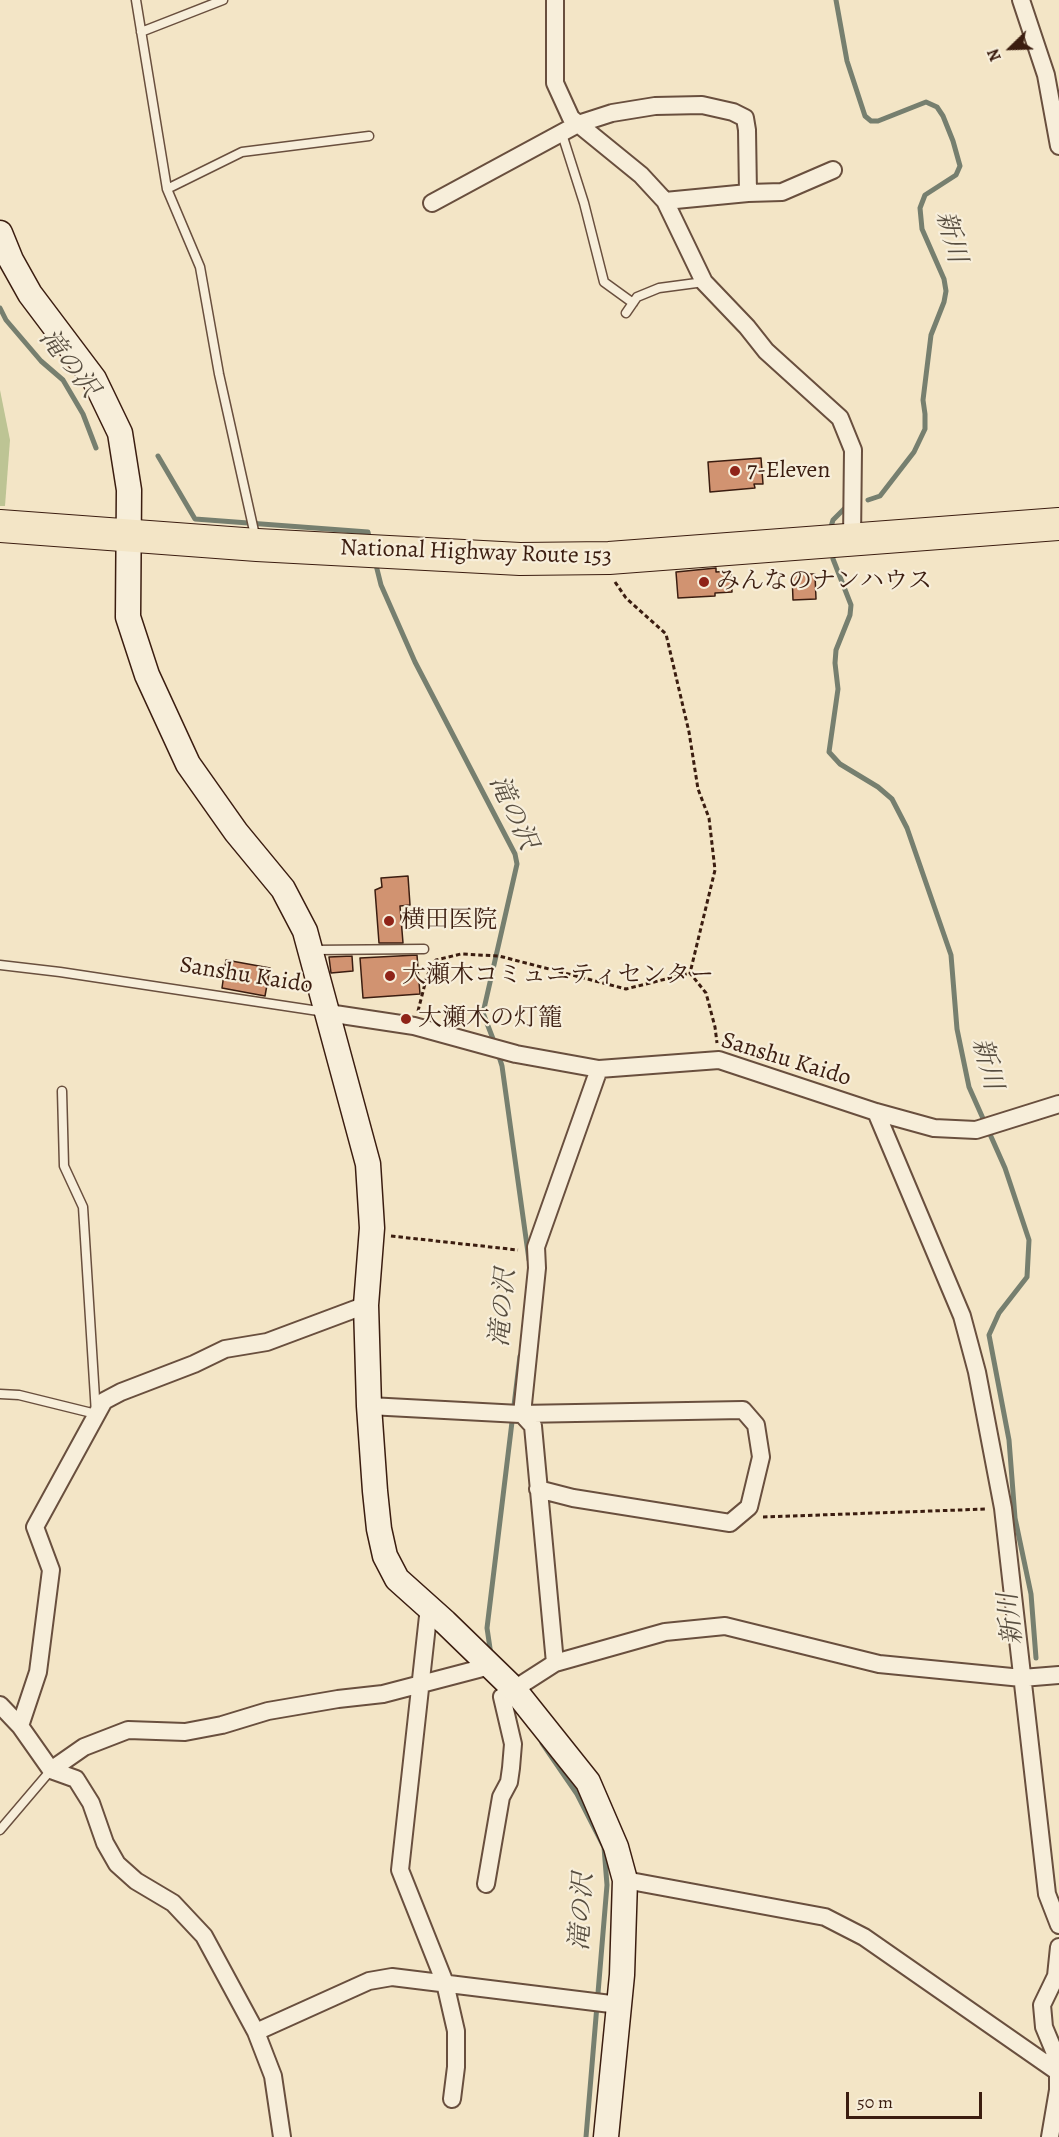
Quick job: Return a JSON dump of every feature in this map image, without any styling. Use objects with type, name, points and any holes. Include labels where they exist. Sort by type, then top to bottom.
[{"type":"highway","name":"National Highway Route 153","points":[[0,526],[129,536],[253,529],[374,551],[520,559],[609,558],[1059,524]]},
{"type":"street","points":[[555,0],[555,83],[571,118],[641,175],[665,201],[704,282],[747,327],[765,351],[840,418],[854,450],[837,541]]},
{"type":"street","points":[[1021,0],[1046,75],[1059,146]]},
{"type":"street","points":[[432,203],[578,124],[612,113],[655,106],[702,105],[733,112],[745,118],[748,193]]},
{"type":"street","points":[[665,201],[782,192],[833,170]]},
{"type":"street","points":[[0,233],[11,260],[30,294],[94,379],[120,433],[129,490],[128,617],[147,675],[188,764],[236,832],[283,889],[303,926],[310,950],[368,1164],[371,1234],[366,1305],[369,1406],[379,1529],[385,1556],[397,1579],[513,1688],[588,1782],[616,1847],[625,1880],[622,1975],[604,2002],[606,2137]]},
{"type":"street","name":"Sanshu Kaido","points":[[328,1012],[414,1026],[509,1052],[599,1069],[691,1060],[718,1060],[876,1112],[934,1128],[976,1130],[1059,1104]]},
{"type":"street","points":[[521,1414],[537,1268],[536,1247],[599,1069]]},
{"type":"street","points":[[876,1112],[962,1316],[977,1372],[1003,1508],[1047,1894],[1059,1925]]},
{"type":"street","points":[[20,1726],[38,1672],[51,1570],[35,1527],[104,1401],[225,1349],[267,1342],[366,1305]]},
{"type":"street","points":[[369,1406],[521,1414],[743,1410],[756,1425],[761,1457],[749,1507],[730,1523],[573,1498],[538,1489]]},
{"type":"street","points":[[521,1414],[533,1426],[555,1663]]},
{"type":"street","points":[[429,1607],[400,1870],[444,1983],[456,2031],[456,2067],[452,2099]]},
{"type":"street","points":[[486,1884],[501,1797],[509,1782],[511,1768],[513,1744],[502,1696],[555,1663],[665,1632],[725,1626],[879,1664],[1022,1678],[1059,1675]]},
{"type":"street","points":[[51,1770],[84,1748],[129,1730],[185,1732],[222,1725],[268,1711],[383,1694],[490,1666]]},
{"type":"street","points":[[0,1705],[20,1726],[51,1770],[76,1779],[91,1803],[105,1843],[117,1864],[136,1881],[173,1903],[204,1936],[256,2032],[273,2076],[282,2137]]},
{"type":"street","points":[[625,1880],[825,1917],[864,1937],[1058,2072]]},
{"type":"street","points":[[1050,2137],[1058,2090],[1058,2072],[1054,2051],[1044,2027],[1042,2005],[1056,1976],[1059,1947]]},
{"type":"street","points":[[256,2032],[369,1981],[392,1977],[604,2002]]},
{"type":"lane","points":[[136,0],[166,189],[200,267],[219,374],[253,529]]},
{"type":"lane","points":[[141,32],[223,0]]},
{"type":"lane","points":[[562,134],[584,202],[604,282],[633,303]]},
{"type":"lane","points":[[166,189],[242,152],[369,136]]},
{"type":"lane","points":[[626,313],[638,297],[659,288],[704,282]]},
{"type":"lane","points":[[310,950],[424,949]]},
{"type":"lane","name":"Sanshu Kaido","points":[[0,965],[328,1012]]},
{"type":"lane","points":[[0,1394],[19,1395],[96,1414],[82,1207],[64,1166],[62,1091]]},
{"type":"lane","points":[[0,1830],[51,1770]]},
{"type":"path","points":[[609,558],[614,579],[626,598],[666,634],[698,789],[709,818],[715,870],[690,973]]},
{"type":"path","points":[[414,1026],[427,976],[436,960],[461,954],[499,956],[626,989],[690,973]]},
{"type":"path","points":[[690,973],[706,993],[715,1027],[718,1060]]},
{"type":"path","points":[[371,1234],[519,1250]]},
{"type":"path","points":[[749,1507],[763,1518],[1003,1508]]},
{"type":"green space","points":[[0,390],[10,440],[5,506],[0,506]]},
{"type":"building","name":"7-Eleven","points":[[761,458],[763,484],[754,484],[755,488],[710,492],[708,462]]},
{"type":"building","name":"みんなのナンハウス","points":[[716,568],[716,572],[731,571],[732,592],[715,593],[715,596],[678,598],[676,572]]},
{"type":"building","points":[[792,574],[815,574],[816,599],[793,600]]},
{"type":"building","name":"横田医院","points":[[408,876],[410,905],[400,906],[403,943],[379,943],[375,890],[382,887],[381,878]]},
{"type":"building","name":"大瀬木コミュニティセンター","points":[[417,955],[420,994],[363,998],[360,958]]},
{"type":"building","points":[[352,956],[353,971],[331,973],[329,957]]},
{"type":"building","points":[[226,960],[270,968],[265,996],[222,988]]},
{"type":"waterway","name":"新川","points":[[836,0],[847,61],[865,116],[871,121],[878,121],[926,102],[937,107],[953,141],[960,166],[956,175],[925,195],[920,208],[922,229],[944,279],[946,291],[931,335],[923,400],[925,429],[914,452],[880,496],[868,500]]},
{"type":"waterway","name":"滝の沢","points":[[0,308],[6,320],[41,361],[63,380],[83,414],[96,448]]},
{"type":"waterway","name":"滝の沢","points":[[158,456],[195,519],[368,532],[370,541]]},
{"type":"waterway","name":"新川","points":[[830,530],[833,520],[845,508]]},
{"type":"waterway","name":"新川","points":[[832,552],[851,605],[850,615],[836,650],[838,689],[829,752],[840,764],[878,787],[892,799],[907,828],[951,955],[957,1029],[969,1087],[1005,1168],[1029,1240],[1027,1277],[999,1313],[989,1335],[1009,1440],[1015,1518],[1031,1594],[1036,1658]]},
{"type":"waterway","name":"滝の沢","points":[[375,561],[381,585],[415,662],[515,854],[517,864],[483,1013],[495,1044]]},
{"type":"waterway","name":"滝の沢","points":[[498,1053],[502,1066],[529,1260]]},
{"type":"waterway","name":"滝の沢","points":[[491,1655],[487,1628],[520,1356]]},
{"type":"waterway","name":"滝の沢","points":[[542,1743],[577,1794],[604,1847],[607,1885],[586,2137]]},
{"type":"place","name":"7-Eleven","points":[[735,471]]},
{"type":"place","name":"みんなのナンハウス","points":[[704,582]]},
{"type":"place","name":"横田医院","points":[[389,921]]},
{"type":"place","name":"大瀬木コミュニティセンター","points":[[390,976]]},
{"type":"place","name":"大瀬木の灯籠","points":[[406,1019]]}]
